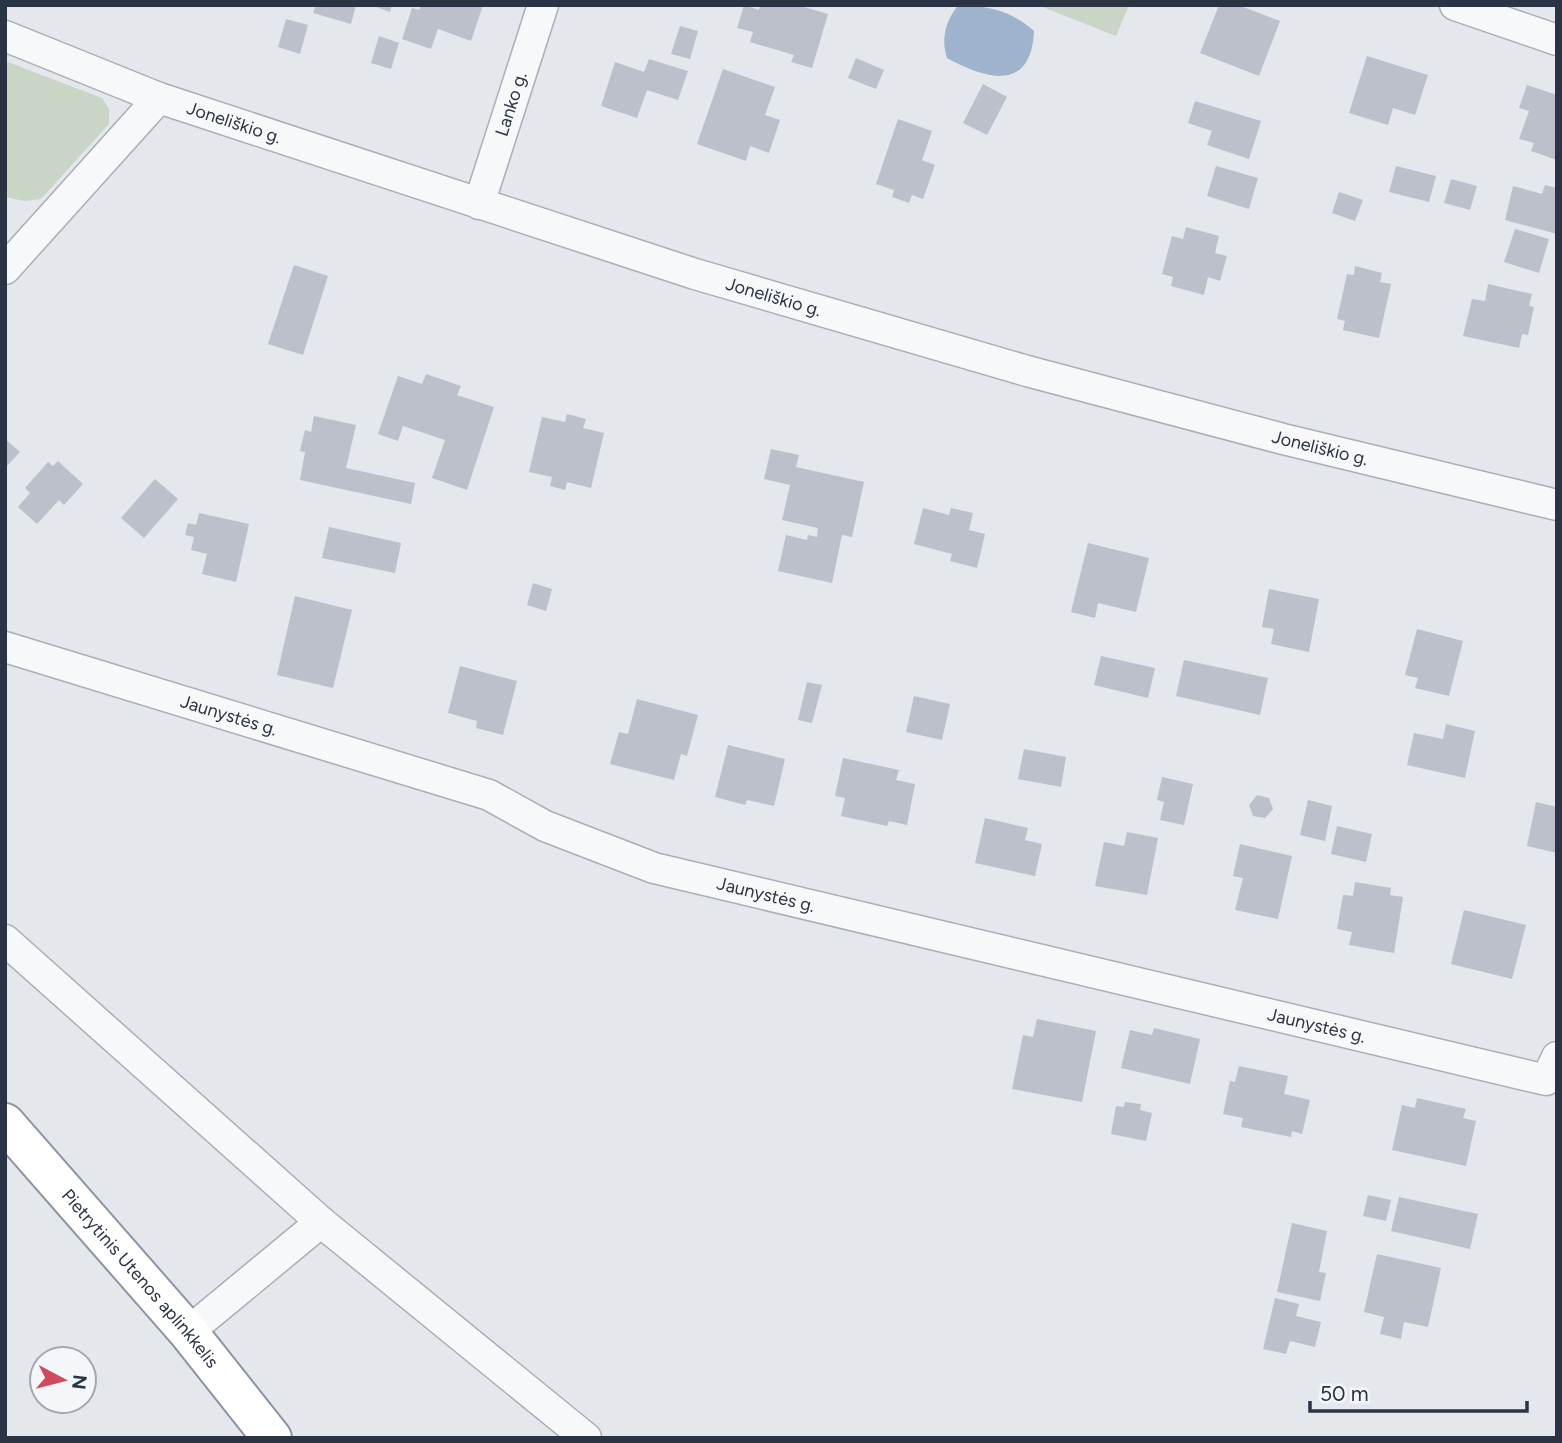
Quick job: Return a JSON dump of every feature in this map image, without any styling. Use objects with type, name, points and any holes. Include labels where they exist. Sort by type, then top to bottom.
[{"type":"highway","name":"Pietrytinis Utenos aplinkkelis","points":[[5,1123],[188,1332],[272,1438]]},
{"type":"street","name":"Lanko g.","points":[[479,204],[544,5]]},
{"type":"street","points":[[1455,5],[1557,40]]},
{"type":"street","name":"Joneliškio g.","points":[[5,36],[159,98],[695,274],[1027,371],[1283,439],[1557,505]]},
{"type":"street","points":[[5,269],[159,98]]},
{"type":"street","name":"Jaunystės g.","points":[[5,647],[489,795],[545,826],[654,867],[1551,1069]]},
{"type":"street","points":[[5,940],[321,1222],[586,1438]]},
{"type":"street","points":[[188,1332],[321,1222]]},
{"type":"green space","points":[[1037,5],[1129,5],[1116,36]]},
{"type":"green space","points":[[5,61],[102,98],[109,109],[109,124],[41,199],[24,201],[5,197]]},
{"type":"water","points":[[966,5],[1003,12],[1034,31],[1031,51],[1025,64],[1016,72],[1004,76],[991,75],[977,72],[947,58],[944,38],[947,25],[957,7]]},
{"type":"building","points":[[316,5],[356,5],[351,24],[313,13]]},
{"type":"building","points":[[371,5],[392,5],[390,12]]},
{"type":"building","points":[[421,5],[483,5],[471,41],[438,29],[431,49],[402,39],[412,8],[419,10]]},
{"type":"building","points":[[744,5],[759,10],[760,5],[797,5],[828,14],[812,68],[791,62],[794,55],[750,42],[753,32],[737,28]]},
{"type":"building","points":[[1219,5],[1238,5],[1280,21],[1259,76],[1200,53]]},
{"type":"building","points":[[286,19],[308,25],[300,54],[278,47]]},
{"type":"building","points":[[680,26],[698,31],[690,59],[671,54]]},
{"type":"building","points":[[379,36],[399,43],[391,69],[371,63]]},
{"type":"building","points":[[1367,56],[1428,75],[1415,115],[1393,108],[1388,125],[1349,113]]},
{"type":"building","points":[[856,58],[884,70],[876,89],[848,78]]},
{"type":"building","points":[[649,59],[688,71],[678,100],[647,90],[637,118],[601,106],[615,62],[644,72]]},
{"type":"building","points":[[723,69],[775,87],[765,115],[780,120],[769,153],[750,146],[746,161],[697,144]]},
{"type":"building","points":[[983,84],[1007,97],[987,135],[963,123]]},
{"type":"building","points":[[1527,85],[1557,95],[1557,160],[1531,151],[1534,143],[1519,139],[1529,111],[1519,108]]},
{"type":"building","points":[[1195,101],[1261,121],[1249,159],[1207,145],[1212,131],[1188,123]]},
{"type":"building","points":[[898,119],[932,131],[922,160],[935,165],[923,199],[912,195],[909,203],[892,197],[894,190],[876,184]]},
{"type":"building","points":[[1216,166],[1258,178],[1249,209],[1207,196]]},
{"type":"building","points":[[1396,166],[1436,176],[1429,202],[1389,192]]},
{"type":"building","points":[[1451,179],[1477,186],[1470,210],[1444,203]]},
{"type":"building","points":[[1545,185],[1557,188],[1557,234],[1505,220],[1513,186],[1542,194]]},
{"type":"building","points":[[1339,192],[1363,200],[1355,221],[1332,213]]},
{"type":"building","points":[[1186,227],[1219,236],[1215,253],[1227,256],[1220,281],[1208,277],[1204,295],[1171,286],[1173,277],[1162,274],[1172,236],[1183,239]]},
{"type":"building","points":[[1515,229],[1549,239],[1539,273],[1504,262]]},
{"type":"building","points":[[294,265],[328,276],[303,355],[268,344]]},
{"type":"building","points":[[1355,266],[1382,273],[1380,282],[1391,284],[1379,338],[1343,330],[1345,321],[1337,319],[1347,274],[1354,275]]},
{"type":"building","points":[[1488,284],[1532,294],[1529,306],[1534,307],[1528,335],[1522,334],[1519,348],[1463,336],[1472,299],[1485,301]]},
{"type":"building","points":[[426,374],[461,386],[457,395],[494,407],[467,490],[432,478],[445,440],[403,426],[398,441],[378,434],[398,376],[422,384]]},
{"type":"building","points":[[567,414],[586,419],[583,428],[604,433],[591,488],[567,482],[565,490],[550,486],[552,477],[529,472],[542,417],[565,422]]},
{"type":"building","points":[[314,416],[356,425],[346,468],[415,483],[411,504],[300,480],[305,452],[300,451],[305,430],[311,432]]},
{"type":"building","points":[[5,439],[20,452],[5,468]]},
{"type":"building","points":[[771,449],[799,455],[796,467],[864,482],[852,537],[842,535],[832,583],[778,571],[786,535],[807,540],[808,535],[817,537],[818,528],[782,520],[790,485],[764,479]]},
{"type":"building","points":[[58,461],[83,484],[64,505],[59,500],[37,524],[18,507],[30,493],[25,488],[48,462],[53,466]]},
{"type":"building","points":[[155,479],[178,499],[144,538],[121,518]]},
{"type":"building","points":[[923,508],[949,515],[951,508],[973,513],[969,530],[985,534],[977,568],[950,561],[952,554],[914,544]]},
{"type":"building","points":[[199,513],[249,524],[236,582],[202,574],[207,554],[191,550],[194,537],[185,535],[188,523],[196,525]]},
{"type":"building","points":[[329,527],[401,543],[395,573],[322,558]]},
{"type":"building","points":[[1088,543],[1149,558],[1136,612],[1098,603],[1095,618],[1071,612]]},
{"type":"building","points":[[533,583],[552,589],[546,611],[527,605]]},
{"type":"building","points":[[1269,589],[1319,599],[1309,652],[1271,644],[1274,629],[1262,627]]},
{"type":"building","points":[[295,596],[352,610],[333,688],[277,675]]},
{"type":"building","points":[[1417,629],[1463,641],[1449,696],[1415,688],[1418,678],[1405,675]]},
{"type":"building","points":[[1101,656],[1155,668],[1148,698],[1094,685]]},
{"type":"building","points":[[1184,660],[1268,678],[1260,715],[1176,696]]},
{"type":"building","points":[[460,666],[517,681],[503,735],[476,728],[477,721],[448,713]]},
{"type":"building","points":[[807,682],[822,685],[812,723],[798,720]]},
{"type":"building","points":[[914,696],[950,704],[942,740],[906,732]]},
{"type":"building","points":[[637,699],[698,715],[687,756],[681,754],[674,780],[610,764],[619,732],[628,734]]},
{"type":"building","points":[[1446,724],[1475,731],[1465,778],[1407,765],[1414,733],[1443,739]]},
{"type":"building","points":[[728,745],[785,759],[774,806],[747,800],[745,805],[715,797]]},
{"type":"building","points":[[1024,749],[1066,757],[1061,787],[1018,779]]},
{"type":"building","points":[[843,758],[899,770],[896,780],[915,784],[907,825],[889,821],[887,826],[841,816],[845,798],[835,796]]},
{"type":"building","points":[[1162,777],[1193,784],[1184,825],[1160,820],[1164,802],[1157,800]]},
{"type":"building","points":[[1257,795],[1269,798],[1273,809],[1265,818],[1253,816],[1249,805]]},
{"type":"building","points":[[1308,800],[1332,806],[1325,841],[1300,835]]},
{"type":"building","points":[[1536,802],[1557,807],[1557,853],[1527,846]]},
{"type":"building","points":[[985,818],[1028,828],[1025,840],[1042,844],[1035,876],[975,863]]},
{"type":"building","points":[[1337,826],[1372,834],[1366,862],[1331,854]]},
{"type":"building","points":[[1127,832],[1158,838],[1147,895],[1095,886],[1104,842],[1124,846]]},
{"type":"building","points":[[1240,844],[1292,856],[1278,919],[1235,910],[1243,878],[1233,876]]},
{"type":"building","points":[[1355,882],[1391,888],[1390,895],[1403,897],[1394,953],[1349,945],[1352,932],[1337,929],[1343,895],[1353,896]]},
{"type":"building","points":[[1464,910],[1526,925],[1512,979],[1451,964]]},
{"type":"building","points":[[1037,1019],[1096,1031],[1082,1102],[1012,1089],[1023,1035],[1033,1037]]},
{"type":"building","points":[[1154,1028],[1200,1039],[1190,1084],[1121,1068],[1130,1030],[1152,1035]]},
{"type":"building","points":[[1239,1066],[1288,1076],[1284,1094],[1310,1100],[1302,1134],[1292,1131],[1291,1137],[1241,1127],[1243,1118],[1223,1114],[1230,1081],[1235,1082]]},
{"type":"building","points":[[1417,1098],[1466,1109],[1463,1118],[1476,1121],[1466,1166],[1392,1150],[1402,1105],[1415,1108]]},
{"type":"building","points":[[1125,1102],[1141,1104],[1140,1110],[1152,1113],[1146,1141],[1111,1134],[1116,1106],[1124,1107]]},
{"type":"building","points":[[1368,1195],[1391,1200],[1386,1221],[1363,1216]]},
{"type":"building","points":[[1399,1197],[1478,1214],[1470,1249],[1391,1231]]},
{"type":"building","points":[[1292,1223],[1327,1231],[1319,1272],[1326,1273],[1320,1301],[1277,1292]]},
{"type":"building","points":[[1377,1254],[1441,1268],[1428,1327],[1404,1322],[1401,1339],[1380,1334],[1384,1317],[1364,1312]]},
{"type":"building","points":[[1275,1298],[1299,1304],[1296,1316],[1321,1322],[1315,1347],[1290,1341],[1286,1354],[1263,1349]]}]
